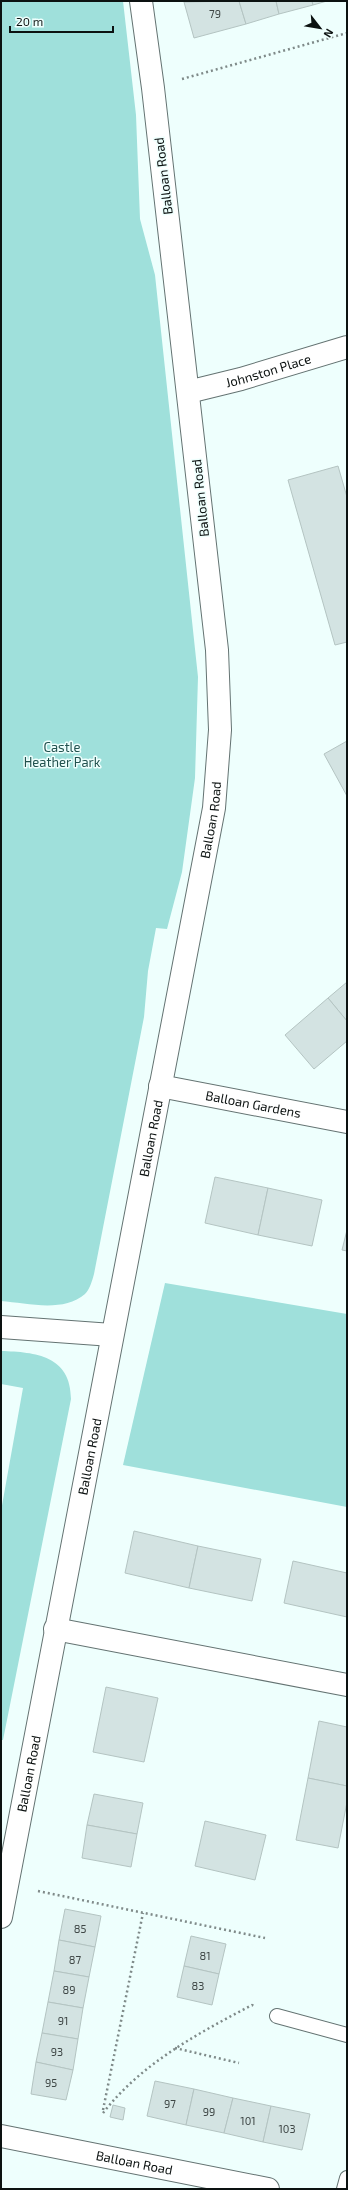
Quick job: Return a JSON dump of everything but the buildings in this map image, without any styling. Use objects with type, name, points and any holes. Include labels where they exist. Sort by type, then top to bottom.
[{"type":"street","name":"Balloan Road","points":[[1,1917],[3,1894],[214,808],[220,730],[217,650],[188,392],[141,1]]},
{"type":"street","name":"Johnston Place","points":[[188,392],[241,379],[347,347]]},
{"type":"street","name":"Balloan Gardens","points":[[160,1086],[347,1122]]},
{"type":"street","points":[[1,1327],[112,1336]]},
{"type":"street","points":[[55,1629],[347,1685]]},
{"type":"street","name":"Balloan Road","points":[[1,2136],[268,2189]]},
{"type":"lane","points":[[277,2016],[347,2035]]},
{"type":"lane","points":[[344,2189],[347,2178]]},
{"type":"path","points":[[152,88],[347,33]]},
{"type":"path","points":[[38,1890],[265,1938]]},
{"type":"path","points":[[143,1913],[103,2112],[114,2099],[145,2070],[174,2048],[252,2005],[277,2016]]},
{"type":"path","points":[[174,2048],[239,2063]]},
{"type":"green space","name":"Castle Heather Park","points":[[1,1],[123,1],[136,115],[140,219],[155,275],[198,677],[195,778],[182,872],[167,929],[156,928],[148,971],[144,1017],[94,1274],[90,1287],[85,1294],[76,1300],[56,1305],[33,1305],[1,1301]]},
{"type":"green space","points":[[165,1283],[347,1314],[347,1507],[123,1465]]},
{"type":"green space","points":[[1,1351],[39,1355],[58,1365],[65,1374],[69,1385],[71,1399],[3,1740],[1,1740],[1,1511],[23,1388],[1,1384]]}]
